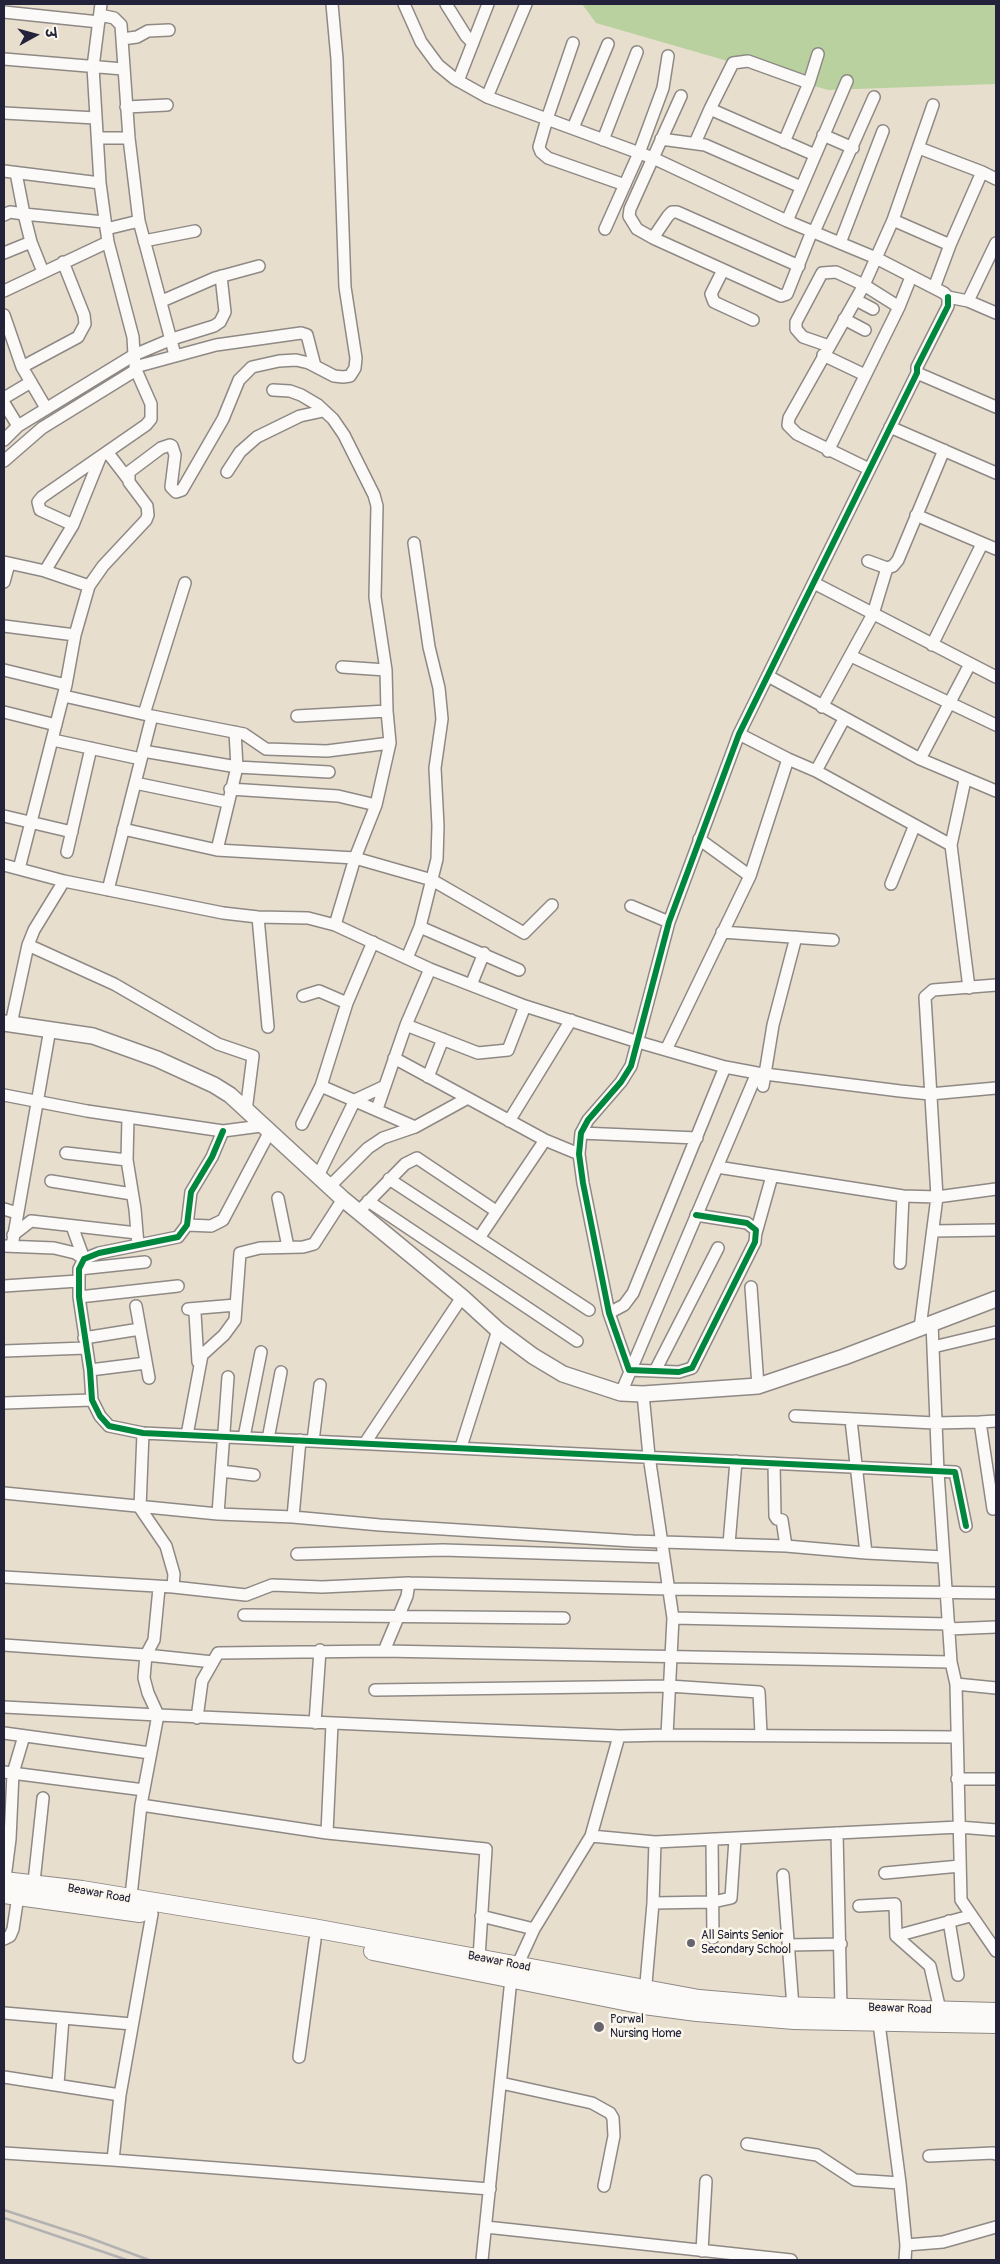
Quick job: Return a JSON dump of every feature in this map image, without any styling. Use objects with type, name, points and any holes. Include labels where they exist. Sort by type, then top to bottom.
[{"type":"main road","name":"Beawar Road","points":[[14,1889],[313,1928],[480,1958],[514,1972]]},
{"type":"main road","name":"Beawar Road","points":[[130,1905],[152,1914],[514,1972],[645,1998],[698,2006],[878,2015],[996,2024]]},
{"type":"main road","name":"Beawar Road","points":[[744,2009],[841,2008],[878,2015],[940,2010],[996,2012]]},
{"type":"street","points":[[128,479],[131,469],[160,448],[170,445],[175,456],[171,486],[172,490],[179,492],[192,475],[223,419],[244,373],[260,364],[296,360],[315,366],[334,376],[343,377],[350,376],[355,368],[356,358],[345,287],[338,59],[332,4]]},
{"type":"street","points":[[404,4],[421,42],[438,65],[458,81],[487,97],[653,158],[787,221],[876,258],[948,297],[968,301],[996,313]]},
{"type":"street","points":[[446,4],[466,36],[473,43]]},
{"type":"street","points":[[458,81],[488,4]]},
{"type":"street","points":[[487,97],[526,4]]},
{"type":"street","points":[[4,12],[100,14],[118,20],[121,25],[126,107],[139,221],[175,355]]},
{"type":"street","points":[[72,526],[40,510],[38,502],[42,497],[104,456],[146,425],[150,419],[151,404],[135,364],[133,337],[105,226],[100,183],[93,67],[100,14]]},
{"type":"street","points":[[122,39],[137,36],[148,31],[169,30]]},
{"type":"street","points":[[573,43],[539,148],[543,155],[625,184]]},
{"type":"street","points":[[573,128],[608,44]]},
{"type":"street","points":[[603,140],[637,52]]},
{"type":"street","points":[[784,142],[809,83],[818,54]]},
{"type":"street","points":[[605,229],[639,153],[663,88],[668,56]]},
{"type":"street","points":[[4,60],[123,68]]},
{"type":"street","points":[[695,143],[733,63],[748,61],[809,83]]},
{"type":"street","points":[[787,221],[847,81]]},
{"type":"street","points":[[681,96],[630,208],[629,216],[637,229],[653,238],[781,296],[785,296],[815,233],[874,97]]},
{"type":"street","points":[[869,469],[796,434],[788,425],[789,418],[864,285],[893,220],[933,104]]},
{"type":"street","points":[[126,107],[167,105]]},
{"type":"street","points":[[710,109],[815,155]]},
{"type":"street","points":[[4,113],[96,118]]},
{"type":"street","points":[[836,242],[883,132]]},
{"type":"street","points":[[824,135],[852,148]]},
{"type":"street","points":[[98,138],[129,138]]},
{"type":"street","points":[[662,139],[705,145],[800,187]]},
{"type":"street","points":[[919,148],[996,179]]},
{"type":"street","points":[[4,172],[100,183]]},
{"type":"street","points":[[934,288],[950,245],[982,172]]},
{"type":"street","points":[[16,173],[31,242],[43,272]]},
{"type":"street","points":[[4,215],[10,212],[105,226],[139,221]]},
{"type":"street","points":[[653,238],[668,216],[672,212],[677,212],[799,266]]},
{"type":"street","points":[[893,220],[950,245]]},
{"type":"street","points":[[144,241],[195,231]]},
{"type":"street","points":[[4,253],[31,242]]},
{"type":"street","points":[[4,291],[108,242]]},
{"type":"street","points":[[968,301],[996,243]]},
{"type":"street","points":[[22,367],[78,337],[85,324],[84,316],[63,262]]},
{"type":"street","points":[[162,301],[221,276],[259,266]]},
{"type":"street","points":[[723,270],[711,294],[714,302],[753,320]]},
{"type":"street","points":[[865,376],[803,337],[796,329],[796,322],[820,276],[828,272],[836,272],[864,285],[899,307]]},
{"type":"street","points":[[4,461],[42,428],[62,407],[135,364],[172,339],[214,326],[224,318],[225,301],[221,276]]},
{"type":"street","points":[[828,451],[899,307],[911,277]]},
{"type":"street","points":[[629,1370],[609,1313],[583,1183],[579,1154],[581,1133],[588,1120],[621,1082],[630,1066],[670,922],[739,734],[917,373],[917,367],[948,306],[948,297]]},
{"type":"street","points":[[856,300],[873,309]]},
{"type":"street","points":[[4,315],[9,348],[46,408]]},
{"type":"street","points":[[844,319],[865,330]]},
{"type":"street","points":[[135,364],[216,345],[305,333],[309,339],[315,366]]},
{"type":"street","points":[[917,373],[922,377],[996,407]]},
{"type":"street","points":[[4,398],[31,382]]},
{"type":"street","points":[[272,390],[290,391],[301,395],[323,411],[344,435],[374,495],[377,506],[376,598],[386,670],[390,743],[376,805],[355,858],[335,925]]},
{"type":"street","points":[[4,403],[18,426]]},
{"type":"street","points":[[4,440],[18,426],[46,408],[62,407]]},
{"type":"street","points":[[227,472],[240,452],[257,437],[300,416],[323,411]]},
{"type":"street","points":[[890,427],[996,473]]},
{"type":"street","points":[[868,561],[887,568],[893,566],[898,560],[944,450]]},
{"type":"street","points":[[19,869],[65,690],[75,635],[90,586],[103,566],[146,520],[147,506],[128,479],[104,456]]},
{"type":"street","points":[[45,571],[72,526],[104,456]]},
{"type":"street","points":[[916,515],[996,549]]},
{"type":"street","points":[[407,958],[420,927],[432,880],[438,846],[435,768],[442,719],[441,704],[429,647],[414,543]]},
{"type":"street","points":[[932,645],[982,544]]},
{"type":"street","points":[[4,582],[6,563],[45,571],[90,586]]},
{"type":"street","points":[[822,707],[873,614],[887,568]]},
{"type":"street","points":[[108,890],[142,755],[148,715],[185,583]]},
{"type":"street","points":[[814,583],[996,677]]},
{"type":"street","points":[[4,626],[75,635]]},
{"type":"street","points":[[851,656],[996,725]]},
{"type":"street","points":[[920,759],[951,704],[970,664]]},
{"type":"street","points":[[342,667],[386,670]]},
{"type":"street","points":[[4,670],[148,715],[244,734],[266,748],[327,751],[390,743]]},
{"type":"street","points":[[768,676],[920,759],[965,780],[996,791]]},
{"type":"street","points":[[297,716],[387,710]]},
{"type":"street","points":[[4,712],[56,725]]},
{"type":"street","points":[[816,771],[844,719]]},
{"type":"street","points":[[217,850],[230,789],[237,767],[235,732]]},
{"type":"street","points":[[739,734],[816,771],[882,806],[914,827],[951,845]]},
{"type":"street","points":[[53,740],[91,748],[237,767],[329,772]]},
{"type":"street","points":[[67,852],[91,748]]},
{"type":"street","points":[[666,1050],[750,876],[788,759]]},
{"type":"street","points":[[965,780],[951,845],[969,988]]},
{"type":"street","points":[[135,783],[227,802]]},
{"type":"street","points":[[230,789],[338,796],[376,805]]},
{"type":"street","points":[[4,816],[72,832]]},
{"type":"street","points":[[891,884],[914,827]]},
{"type":"street","points":[[124,829],[217,850],[355,858],[432,880],[524,933],[552,905]]},
{"type":"street","points":[[699,839],[750,876]]},
{"type":"street","points":[[4,865],[64,881],[223,913],[258,917],[308,918],[335,925],[430,969],[526,1006],[638,1042],[762,1078],[930,1094],[996,1088]]},
{"type":"street","points":[[64,881],[34,930],[28,945],[8,1024],[93,1036],[157,1059],[214,1085],[230,1095],[265,1130],[330,1186],[354,1204],[498,1330],[533,1356],[563,1374],[621,1393],[643,1394],[758,1386],[844,1357],[996,1300]]},
{"type":"street","points":[[631,906],[670,922]]},
{"type":"street","points":[[258,917],[268,1027]]},
{"type":"street","points":[[420,927],[484,953],[519,970]]},
{"type":"street","points":[[722,932],[833,940]]},
{"type":"street","points":[[621,1393],[629,1370],[717,1167],[762,1078],[796,937]]},
{"type":"street","points":[[302,1124],[321,1086],[348,1003],[372,942]]},
{"type":"street","points":[[28,945],[114,984],[218,1044],[254,1056],[246,1111]]},
{"type":"street","points":[[471,985],[484,953]]},
{"type":"street","points":[[377,1109],[406,1025],[430,969]]},
{"type":"street","points":[[996,985],[933,990],[925,997],[937,1197],[926,1325],[933,1347],[938,1472],[952,1662],[956,1684],[961,1900],[970,1916],[996,1951]]},
{"type":"street","points":[[303,996],[319,991],[348,1003]]},
{"type":"street","points":[[406,1025],[478,1053],[508,1050],[526,1006]]},
{"type":"street","points":[[508,1121],[571,1020]]},
{"type":"street","points":[[10,1242],[38,1102],[50,1029]]},
{"type":"street","points":[[428,1077],[443,1039]]},
{"type":"street","points":[[394,1058],[508,1121],[545,1140],[579,1154]]},
{"type":"street","points":[[609,1313],[624,1305],[633,1293],[725,1067]]},
{"type":"street","points":[[321,1086],[415,1127]]},
{"type":"street","points":[[318,1176],[355,1100],[384,1086]]},
{"type":"street","points":[[4,1095],[128,1117],[223,1131],[265,1130]]},
{"type":"street","points":[[330,1186],[368,1148],[383,1138],[415,1127],[466,1099]]},
{"type":"street","points":[[128,1117],[127,1160],[137,1239]]},
{"type":"street","points":[[187,1225],[211,1226],[222,1220],[265,1130]]},
{"type":"street","points":[[10,1242],[31,1221],[72,1226],[137,1239],[178,1237],[187,1225],[191,1192],[212,1157],[223,1131]]},
{"type":"street","points":[[581,1133],[697,1138]]},
{"type":"street","points":[[479,1238],[545,1140]]},
{"type":"street","points":[[66,1153],[127,1160]]},
{"type":"street","points":[[187,1435],[202,1355],[205,1350],[230,1328],[235,1320],[240,1253],[260,1248],[309,1246],[314,1244],[354,1204],[389,1180],[405,1164],[417,1158],[496,1211]]},
{"type":"street","points":[[717,1167],[903,1196],[937,1197],[996,1189]]},
{"type":"street","points":[[629,1370],[679,1372],[692,1368],[755,1242],[772,1176]]},
{"type":"street","points":[[389,1180],[589,1310]]},
{"type":"street","points":[[51,1182],[132,1194]]},
{"type":"street","points":[[900,1263],[903,1196]]},
{"type":"street","points":[[278,1198],[288,1246]]},
{"type":"street","points":[[354,1204],[577,1341]]},
{"type":"street","points":[[4,1210],[17,1213]]},
{"type":"street","points":[[696,1215],[747,1223],[752,1226],[756,1233]]},
{"type":"street","points":[[72,1226],[82,1264],[78,1281],[79,1297],[90,1370],[92,1400],[100,1416],[109,1426],[143,1433],[955,1472],[966,1526]]},
{"type":"street","points":[[933,1231],[996,1230]]},
{"type":"street","points":[[82,1264],[99,1253],[137,1239]]},
{"type":"street","points":[[10,1242],[67,1251],[82,1264],[145,1262]]},
{"type":"street","points":[[655,1371],[718,1248]]},
{"type":"street","points":[[4,1286],[78,1281]]},
{"type":"street","points":[[79,1297],[178,1286]]},
{"type":"street","points":[[751,1287],[758,1386]]},
{"type":"street","points":[[365,1443],[462,1297]]},
{"type":"street","points":[[198,1371],[195,1313],[188,1309],[236,1305]]},
{"type":"street","points":[[136,1306],[150,1378]]},
{"type":"street","points":[[4,1352],[85,1343],[140,1329]]},
{"type":"street","points":[[461,1447],[498,1330]]},
{"type":"street","points":[[933,1347],[996,1332]]},
{"type":"street","points":[[244,1437],[260,1352]]},
{"type":"street","points":[[90,1370],[146,1363]]},
{"type":"street","points":[[268,1438],[281,1372]]},
{"type":"street","points":[[218,1514],[228,1377]]},
{"type":"street","points":[[313,1441],[320,1385]]},
{"type":"street","points":[[643,1394],[649,1456],[673,1618],[667,1735]]},
{"type":"street","points":[[4,1403],[92,1400]]},
{"type":"street","points":[[795,1416],[935,1423],[996,1420]]},
{"type":"street","points":[[851,1420],[866,1553]]},
{"type":"street","points":[[980,1422],[992,1470],[993,1509]]},
{"type":"street","points":[[143,1433],[140,1508],[166,1546],[174,1574],[173,1587]]},
{"type":"street","points":[[293,1517],[300,1440]]},
{"type":"street","points":[[729,1544],[736,1461]]},
{"type":"street","points":[[774,1463],[775,1516],[777,1519],[782,1520],[786,1546]]},
{"type":"street","points":[[221,1472],[254,1475]]},
{"type":"street","points":[[4,1493],[140,1508],[218,1514],[293,1517],[380,1525],[633,1541],[662,1540],[786,1546],[944,1557]]},
{"type":"street","points":[[297,1554],[442,1550],[664,1557]]},
{"type":"street","points":[[4,1577],[159,1588],[173,1587],[246,1595],[272,1585],[322,1587],[409,1583],[669,1590],[996,1592]]},
{"type":"street","points":[[384,1650],[406,1596],[409,1583]]},
{"type":"street","points":[[130,1905],[144,1790],[158,1715],[148,1693],[144,1678],[146,1655],[154,1640],[159,1588]]},
{"type":"street","points":[[244,1615],[564,1618]]},
{"type":"street","points":[[673,1618],[996,1627]]},
{"type":"street","points":[[4,1645],[146,1655],[213,1662]]},
{"type":"street","points":[[315,1723],[320,1650]]},
{"type":"street","points":[[197,1718],[202,1681],[218,1653],[384,1650],[952,1662]]},
{"type":"street","points":[[956,1684],[996,1688]]},
{"type":"street","points":[[375,1690],[670,1686],[759,1692],[760,1734]]},
{"type":"street","points":[[4,1707],[197,1718],[619,1736],[760,1734],[957,1737]]},
{"type":"street","points":[[327,1833],[332,1724]]},
{"type":"street","points":[[4,1733],[150,1753]]},
{"type":"street","points":[[4,1939],[10,1936],[13,1929],[14,1889],[7,1839],[8,1772],[24,1736]]},
{"type":"street","points":[[482,2260],[514,1972],[534,1929],[591,1836],[619,1736]]},
{"type":"street","points":[[8,1772],[144,1790]]},
{"type":"street","points":[[957,1779],[996,1779]]},
{"type":"street","points":[[14,1889],[43,1798]]},
{"type":"street","points":[[142,1805],[327,1833],[486,1849],[480,1958]]},
{"type":"street","points":[[591,1836],[654,1842],[959,1827],[996,1830]]},
{"type":"street","points":[[837,1833],[841,2008]]},
{"type":"street","points":[[653,1903],[713,1902],[731,1898],[735,1839]]},
{"type":"street","points":[[712,1840],[713,1938]]},
{"type":"street","points":[[645,1998],[653,1903],[654,1842]]},
{"type":"street","points":[[885,1874],[960,1866]]},
{"type":"street","points":[[783,1875],[793,2007]]},
{"type":"street","points":[[859,1906],[896,1904],[896,1936],[930,1966],[940,2010]]},
{"type":"street","points":[[113,2160],[120,2094],[152,1914]]},
{"type":"street","points":[[481,1916],[534,1929]]},
{"type":"street","points":[[896,1936],[970,1916]]},
{"type":"street","points":[[949,1921],[958,1975]]},
{"type":"street","points":[[299,2057],[315,1940]]},
{"type":"street","points":[[789,1945],[841,1944]]},
{"type":"street","points":[[4,2012],[132,2024]]},
{"type":"street","points":[[878,2015],[900,2183],[906,2245],[905,2260]]},
{"type":"street","points":[[58,2084],[63,2018]]},
{"type":"street","points":[[4,2077],[120,2094]]},
{"type":"street","points":[[501,2083],[592,2103],[610,2113],[613,2118],[614,2136],[604,2186]]},
{"type":"street","points":[[747,2144],[817,2156],[855,2180],[900,2183]]},
{"type":"street","points":[[4,2153],[490,2189]]},
{"type":"street","points":[[929,2156],[996,2154]]},
{"type":"street","points":[[702,2251],[706,2181]]},
{"type":"street","points":[[486,2227],[791,2260]]},
{"type":"street","points":[[906,2245],[943,2242],[996,2227]]},
{"type":"green space","points":[[582,4],[996,4],[996,84],[828,90],[596,23]]},
{"type":"railway","points":[[4,2210],[87,2237],[149,2260]]},
{"type":"railway","points":[[4,2218],[127,2260]]},
{"type":"cycle path","points":[[696,1215],[747,1223],[756,1230],[755,1242],[692,1368],[679,1372],[629,1370],[609,1313],[583,1183],[579,1154],[581,1133],[588,1120],[621,1082],[631,1066],[669,922],[739,734],[917,373],[917,367],[948,306],[948,297]]},
{"type":"cycle path","points":[[223,1131],[212,1157],[191,1192],[187,1225],[178,1237],[99,1253],[84,1259],[79,1269],[79,1297],[90,1370],[92,1400],[100,1416],[109,1426],[143,1433],[955,1472],[966,1526]]},
{"type":"place","name":"All Saints Senior Secondary School","points":[[691,1943]]},
{"type":"place","name":"Porwal Nursing Home","points":[[599,2027]]}]
